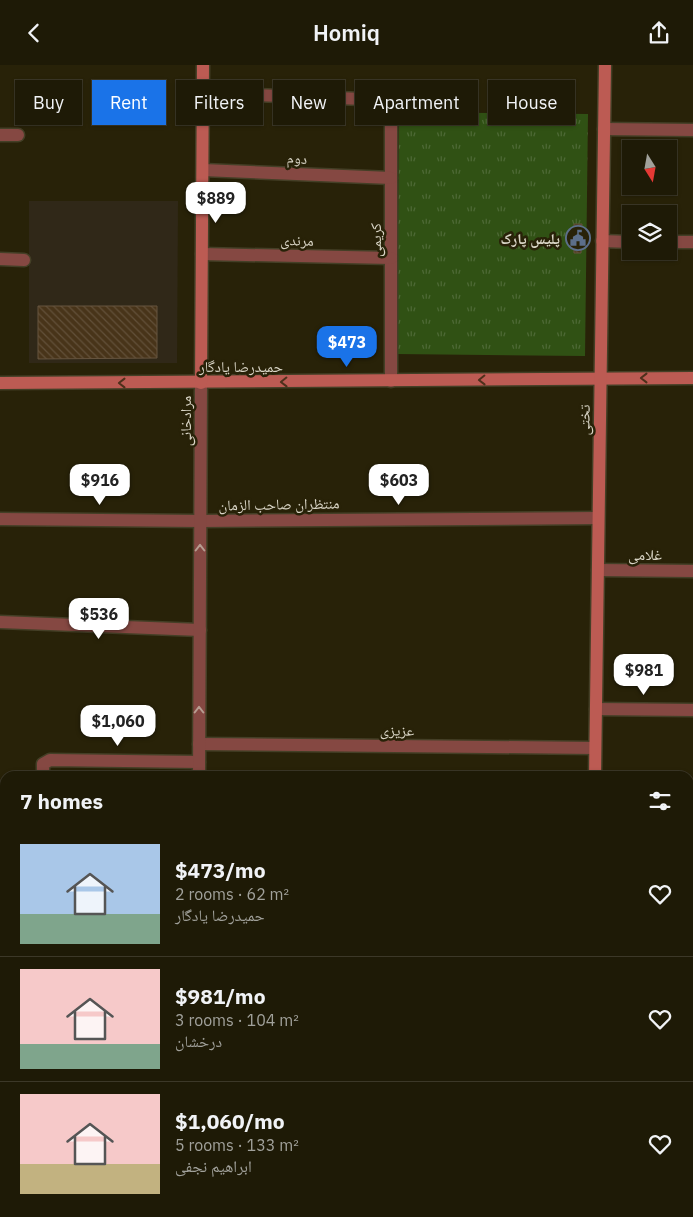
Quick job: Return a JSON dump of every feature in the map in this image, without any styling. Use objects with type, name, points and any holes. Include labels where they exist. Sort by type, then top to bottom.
[{"type":"street","name":"مرادخانی","points":[[203,65],[203,80]]},
{"type":"street","name":"تختی","points":[[595,771],[605,65]]},
{"type":"street","name":"کریمی","points":[[263,95],[391,100],[391,381]]},
{"type":"street","name":"مرادخانی","points":[[199,771],[203,125]]},
{"type":"street","points":[[604,129],[693,130]]},
{"type":"street","points":[[0,135],[18,135]]},
{"type":"street","name":"دوم","points":[[202,170],[391,178]]},
{"type":"street","points":[[602,241],[622,241]]},
{"type":"street","points":[[677,242],[693,242]]},
{"type":"street","name":"مرندی","points":[[202,255],[391,258]]},
{"type":"street","points":[[0,259],[24,260]]},
{"type":"street","name":"حمیدرضا یادگار","points":[[0,383],[201,383],[601,378],[693,379]]},
{"type":"street","name":"منتظران صاحب الزمان","points":[[0,519],[200,521],[598,518]]},
{"type":"street","name":"غلامی","points":[[598,570],[693,571]]},
{"type":"street","points":[[0,622],[200,630]]},
{"type":"street","points":[[596,709],[693,710]]},
{"type":"street","name":"عزیزی","points":[[199,744],[595,748]]},
{"type":"street","points":[[43,770],[50,760],[199,762]]},
{"type":"shaded area","points":[[29,201],[178,201],[177,363],[29,363]]},
{"type":"green space","points":[[478,113],[488,113],[488,125],[575,125],[575,114],[588,114],[585,356],[397,354],[399,125],[478,125]]},
{"type":"building","name":"پلیس پارک","points":[[574,224],[582,224],[581,253],[574,253]]},
{"type":"building","points":[[38,306],[157,306],[157,358],[38,359]]},
{"type":"place","name":"پلیس پارک","points":[[578,238]]}]
